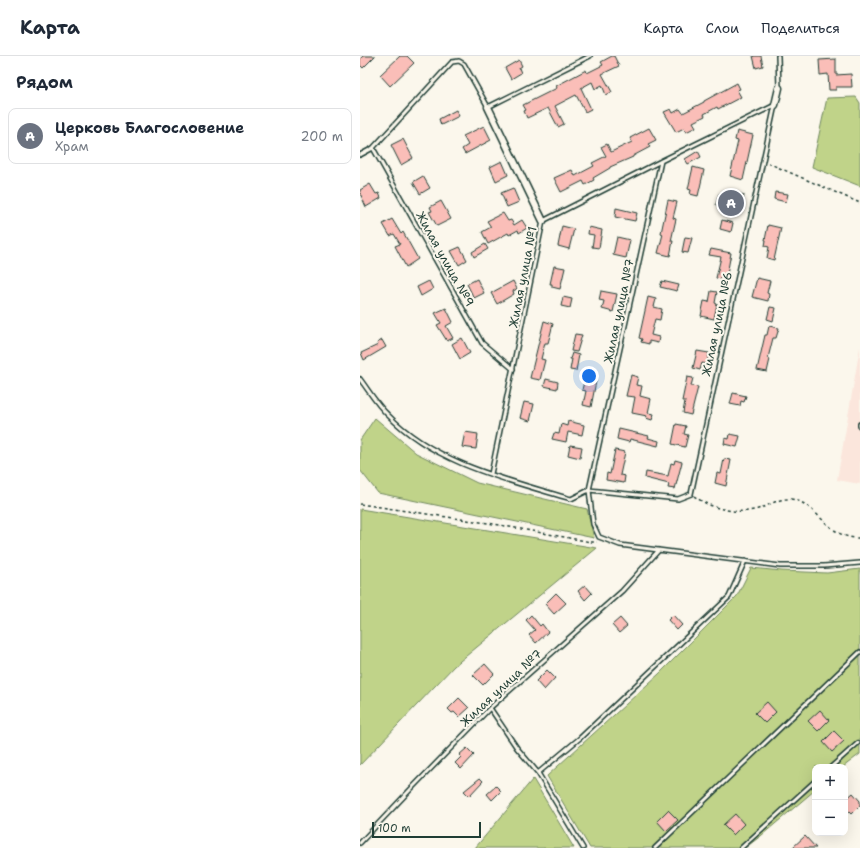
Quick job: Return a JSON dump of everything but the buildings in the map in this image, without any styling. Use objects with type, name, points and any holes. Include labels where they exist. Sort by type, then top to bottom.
[{"type":"street","name":"Жилая улица №6","points":[[775,105],[779,88]]},
{"type":"street","points":[[488,107],[543,221]]},
{"type":"lane","points":[[360,155],[373,148],[452,62],[459,61],[464,64],[488,107],[590,56]]},
{"type":"lane","name":"Жилая улица №6","points":[[778,56],[779,88]]},
{"type":"lane","name":"Жилая улица №6","points":[[691,494],[775,105]]},
{"type":"lane","name":"Жилая улица №1","points":[[491,474],[514,369],[543,221],[661,160],[775,105]]},
{"type":"lane","name":"Жилая улица №9","points":[[373,148],[482,343],[514,369]]},
{"type":"lane","name":"Жилая улица №7","points":[[661,160],[589,490],[593,524],[599,537],[620,545],[780,566],[824,566],[860,563]]},
{"type":"lane","points":[[360,379],[388,415],[422,444],[464,464],[491,474],[571,499],[589,490],[678,499],[691,494]]},
{"type":"lane","name":"Жилая улица №7","points":[[360,843],[415,784],[490,708],[622,591],[659,550]]},
{"type":"lane","points":[[538,773],[580,738],[729,597],[746,561]]},
{"type":"lane","points":[[655,848],[860,652]]},
{"type":"lane","points":[[490,708],[517,748],[538,773],[584,848]]},
{"type":"lane","points":[[834,764],[858,743]]},
{"type":"lane","points":[[741,848],[812,784]]},
{"type":"path","points":[[763,161],[860,203]]},
{"type":"path","points":[[691,494],[703,503],[719,509],[740,511],[758,509],[777,501],[789,499],[800,501],[828,526],[844,535],[860,538]]},
{"type":"path","points":[[360,504],[494,524],[598,542]]},
{"type":"shaded area","points":[[860,347],[860,484],[837,480]]},
{"type":"green space","points":[[856,97],[860,103],[860,186],[812,167],[827,98]]},
{"type":"green space","points":[[375,418],[416,453],[477,483],[587,509],[594,538],[378,493],[360,470],[360,440]]},
{"type":"green space","points":[[360,509],[597,548],[454,666],[360,765]]},
{"type":"green space","points":[[751,568],[827,573],[860,569],[860,754],[847,764],[812,764],[812,793],[745,848],[590,848],[547,776],[659,674],[737,596]]},
{"type":"green space","points":[[533,779],[574,848],[475,848]]},
{"type":"place","name":"Церковь Благословение","points":[[731,203]]}]
